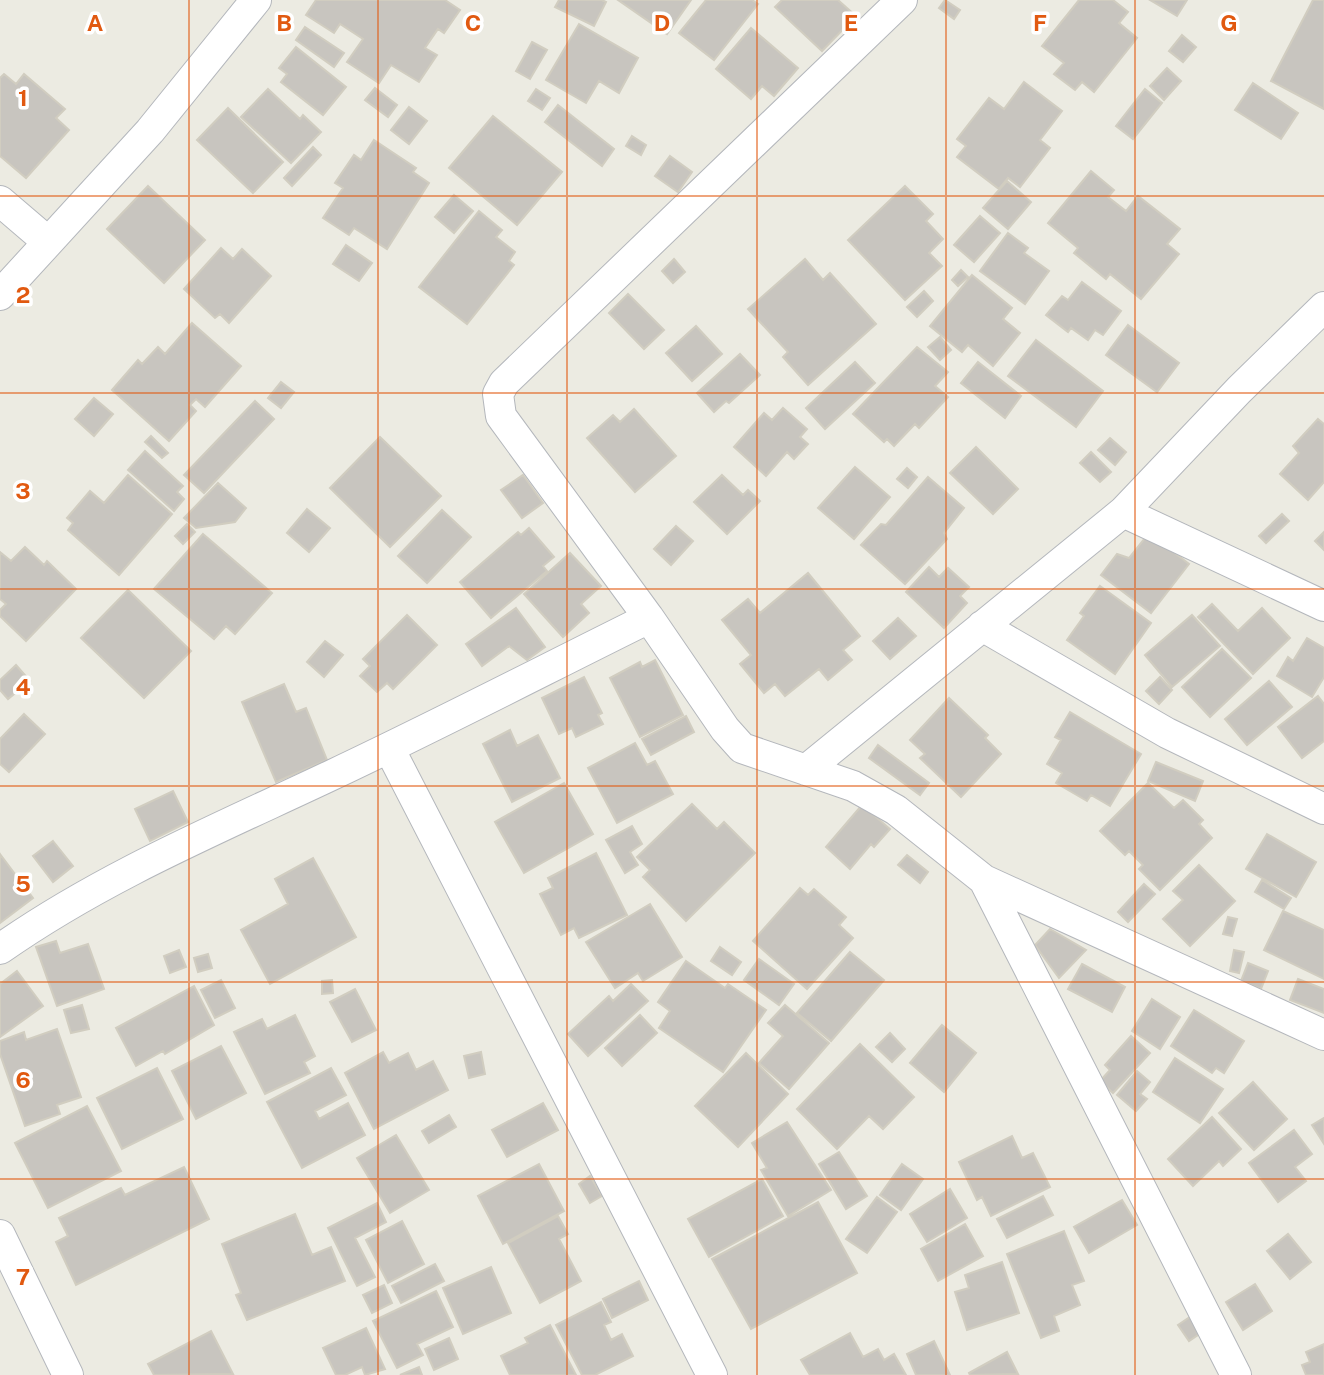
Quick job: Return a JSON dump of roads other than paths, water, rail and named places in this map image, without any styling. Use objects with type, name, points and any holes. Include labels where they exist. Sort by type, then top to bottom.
[{"type":"street","points":[[0,295],[150,131],[256,0]]},
{"type":"street","points":[[892,3],[504,383],[498,394],[501,416],[649,618],[725,729],[742,748],[853,786],[896,810],[984,880],[1324,1035]]},
{"type":"street","points":[[0,201],[48,242]]},
{"type":"street","points":[[806,770],[1123,512],[1239,390],[1324,307]]},
{"type":"street","points":[[1123,512],[1324,606]]},
{"type":"street","points":[[0,949],[54,911],[131,870],[389,748],[649,618]]},
{"type":"street","points":[[982,626],[1167,733],[1324,809]]},
{"type":"street","points":[[389,748],[712,1375]]},
{"type":"street","points":[[984,880],[1236,1375]]},
{"type":"street","points":[[0,1235],[68,1375]]}]
